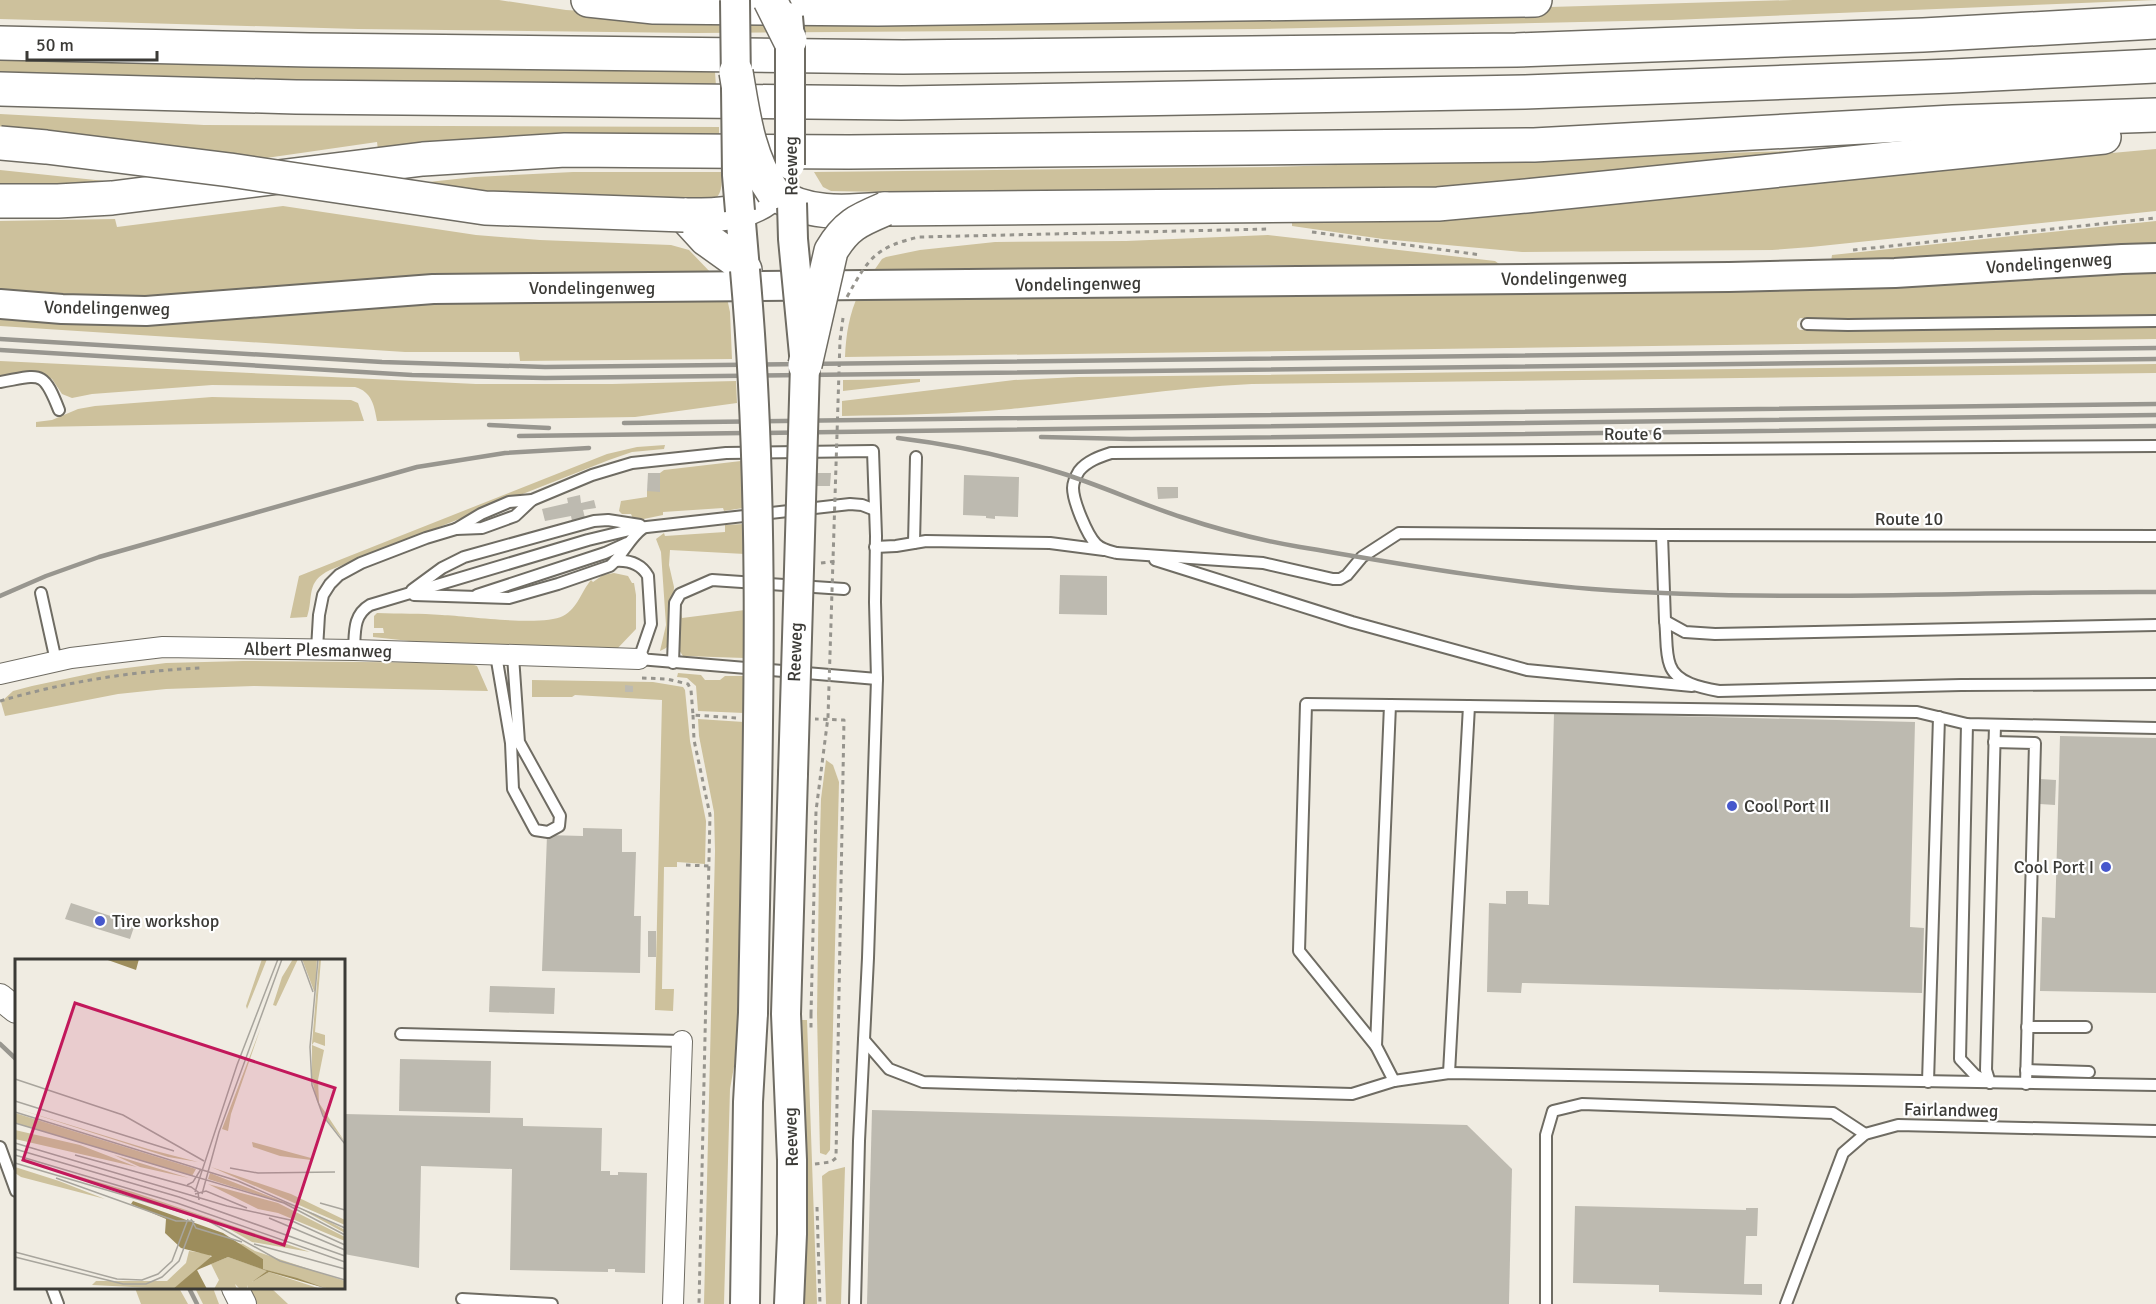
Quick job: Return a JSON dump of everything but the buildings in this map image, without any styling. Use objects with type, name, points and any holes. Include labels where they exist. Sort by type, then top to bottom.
[{"type":"highway","points":[[588,0],[654,7],[890,9],[1535,0]]},
{"type":"highway","points":[[770,0],[790,40]]},
{"type":"highway","points":[[0,43],[298,50],[903,57],[1516,50],[1923,34],[2156,22]]},
{"type":"highway","points":[[0,89],[296,97],[902,103],[1537,91],[1964,76],[2156,66]]},
{"type":"highway","points":[[736,72],[753,153],[760,171],[782,198],[804,208],[833,212],[885,209],[1272,221],[1388,205],[1469,202],[2156,131]]},
{"type":"highway","points":[[0,201],[112,198],[423,159],[565,150],[849,152],[1534,145],[1953,122],[2156,115]]},
{"type":"highway","points":[[0,143],[230,170],[485,208],[711,215],[740,211],[782,198]]},
{"type":"highway","points":[[782,198],[790,165]]},
{"type":"highway","points":[[806,365],[831,251],[841,235],[857,220],[885,209]]},
{"type":"highway","points":[[684,215],[705,239],[734,259],[745,270]]},
{"type":"main road","name":"Reeweg","points":[[735,0],[737,175],[750,321],[758,691],[753,1013],[748,1102],[745,1304]]},
{"type":"main road","name":"Reeweg","points":[[786,0],[790,40],[790,165]]},
{"type":"main road","name":"Reeweg","points":[[782,198],[793,239],[806,365],[794,682],[799,1014],[789,1304]]},
{"type":"main road","name":"Vondelingenweg","points":[[0,304],[62,309],[146,311],[433,290],[1753,276],[1895,273],[2156,258]]},
{"type":"street","name":"Albert Plesmanweg","points":[[0,674],[104,653],[163,647],[317,649],[639,659]]},
{"type":"street","points":[[0,997],[15,1009]]},
{"type":"street","points":[[673,1304],[682,1041]]},
{"type":"street","points":[[236,1289],[243,1304]]},
{"type":"lane","points":[[1807,324],[2156,321]]},
{"type":"lane","points":[[0,382],[26,377],[43,380],[47,383],[58,410]]},
{"type":"lane","name":"Route 6","points":[[1104,550],[1097,545],[1087,531],[1073,486],[1078,472],[1084,466],[1111,453],[2156,446]]},
{"type":"lane","points":[[317,649],[323,595],[339,575],[361,563],[405,545],[456,530],[481,514],[509,502],[532,500],[610,469],[652,460],[726,453],[873,451],[878,679],[859,1142],[855,1304]]},
{"type":"lane","points":[[915,543],[916,457]]},
{"type":"lane","points":[[354,650],[358,617],[363,609],[370,605],[588,540],[646,526],[741,518],[850,504],[862,505],[875,510]]},
{"type":"lane","points":[[405,595],[442,568],[464,557],[594,521],[608,520],[646,526]]},
{"type":"lane","points":[[405,595],[468,598],[519,596],[605,568],[615,561],[638,532],[646,526]]},
{"type":"lane","name":"Route 10","points":[[1137,555],[1263,563],[1340,579],[1347,575],[1367,553],[1399,533],[2156,536]]},
{"type":"lane","points":[[1662,535],[1665,621],[1670,665],[1677,675],[1697,687]]},
{"type":"lane","points":[[875,547],[926,541],[1050,543],[1137,555],[1352,622],[1527,670],[1719,691],[1960,685],[2156,684]]},
{"type":"lane","points":[[468,598],[605,553],[630,542]]},
{"type":"lane","points":[[615,561],[632,562],[648,576],[651,624],[639,659],[878,679]]},
{"type":"lane","points":[[673,663],[675,603],[680,594],[712,580],[844,589]]},
{"type":"lane","points":[[41,593],[56,662]]},
{"type":"lane","points":[[1665,621],[1685,632],[1715,634],[2156,625]]},
{"type":"lane","points":[[505,655],[519,742],[560,816],[559,826],[548,832],[535,830],[513,789],[505,655]]},
{"type":"lane","points":[[1394,1081],[1376,1047],[1299,951],[1306,704],[1917,712],[1966,724],[2156,728]]},
{"type":"lane","points":[[1376,1047],[1390,705]]},
{"type":"lane","points":[[1449,1073],[1470,706]]},
{"type":"lane","points":[[1929,1082],[1939,717]]},
{"type":"lane","points":[[1966,724],[1960,1059],[1975,1075],[1990,1083]]},
{"type":"lane","points":[[1990,1083],[1986,1070],[1995,724]]},
{"type":"lane","points":[[1994,742],[2035,743],[2026,1084]]},
{"type":"lane","points":[[2027,1027],[2086,1027]]},
{"type":"lane","points":[[401,1034],[682,1041]]},
{"type":"lane","points":[[864,1040],[889,1069],[923,1082],[1352,1094],[1394,1081],[1449,1073],[2156,1085]]},
{"type":"lane","points":[[2026,1070],[2089,1072]]},
{"type":"lane","points":[[1546,1304],[1546,1135],[1553,1111],[1582,1104],[1833,1113],[1865,1134]]},
{"type":"lane","name":"Fairlandweg","points":[[1786,1304],[1843,1154],[1865,1134],[1898,1125],[2156,1131]]},
{"type":"lane","points":[[0,1147],[15,1188]]},
{"type":"lane","points":[[53,1289],[58,1304]]},
{"type":"lane","points":[[462,1299],[552,1304]]},
{"type":"path","name":"Vondelingenweg","points":[[1846,250],[2156,218]]},
{"type":"path","points":[[844,307],[866,263],[892,245],[919,237],[1272,221]]},
{"type":"path","name":"Vondelingenweg","points":[[1302,231],[1484,255]]},
{"type":"path","points":[[799,1014],[816,811],[828,717],[840,340],[843,318]]},
{"type":"path","points":[[0,701],[41,689],[157,670],[200,668]]},
{"type":"path","points":[[667,680],[688,684],[691,690],[694,740],[710,815],[699,1304]]},
{"type":"path","points":[[693,715],[743,718]]},
{"type":"path","points":[[811,719],[844,720],[836,1158],[831,1162],[815,1164]]},
{"type":"path","points":[[686,865],[709,866]]},
{"type":"path","points":[[837,1092],[847,1093]]},
{"type":"path","points":[[816,1199],[820,1304]]},
{"type":"shaded area","points":[[0,0],[499,0],[566,10],[649,15],[1341,13],[1793,0],[2156,0],[1672,20],[1258,29],[695,33],[358,29],[0,19]]},
{"type":"shaded area","points":[[0,59],[715,72],[716,86],[0,74]]},
{"type":"shaded area","points":[[0,114],[204,125],[719,127],[719,138],[378,150],[377,142],[239,162],[0,138]]},
{"type":"shaded area","points":[[1850,149],[1411,192],[1100,196],[831,191],[823,187],[814,172],[1272,167]]},
{"type":"shaded area","points":[[2156,149],[2156,211],[1811,247],[1772,250],[1522,252],[1383,239],[1292,226],[1292,223],[1471,217]]},
{"type":"shaded area","points":[[0,170],[105,181],[97,185],[0,192]]},
{"type":"shaded area","points":[[573,172],[722,172],[722,182],[719,195],[708,204],[382,187],[475,177]]},
{"type":"shaded area","points":[[283,206],[476,235],[671,245],[689,250],[713,275],[148,298],[0,292],[0,221],[115,219],[117,227]]},
{"type":"shaded area","points":[[2156,221],[2156,249],[1831,262],[1832,255]]},
{"type":"shaded area","points":[[1268,235],[1495,261],[1502,266],[1261,265],[873,272],[886,257],[920,250],[995,242],[1126,241]]},
{"type":"shaded area","points":[[2156,268],[2156,319],[1848,321],[1800,318],[1797,327],[1800,330],[2156,324],[2156,339],[845,357],[849,325],[859,293]]},
{"type":"shaded area","points":[[727,298],[730,312],[732,359],[520,361],[519,352],[405,352],[0,326],[0,317],[378,301]]},
{"type":"shaded area","points":[[0,361],[476,384],[736,381],[737,403],[635,417],[377,421],[369,396],[355,387],[212,385],[92,394],[72,398],[62,394],[52,379],[40,372],[27,371],[0,376]]},
{"type":"shaded area","points":[[2156,364],[2156,373],[1252,384],[1192,388],[990,411],[842,416],[842,401],[1014,380],[1078,377]]},
{"type":"shaded area","points":[[920,379],[920,382],[843,391],[843,380]]},
{"type":"shaded area","points":[[212,397],[351,400],[358,403],[364,421],[36,427],[36,422],[52,420],[78,409],[95,406]]},
{"type":"shaded area","points":[[665,445],[664,449],[632,452],[609,460],[330,570],[322,575],[314,585],[307,617],[290,618],[299,576],[607,454],[637,447]]},
{"type":"shaded area","points":[[741,461],[743,508],[724,511],[723,508],[663,512],[663,515],[634,521],[631,514],[622,514],[619,511],[621,501],[647,497],[647,491],[660,491],[660,473],[664,470]]},
{"type":"shaded area","points":[[744,524],[745,554],[670,550],[669,565],[674,587],[670,643],[660,651],[666,625],[661,552],[656,539],[664,533],[665,536],[725,532],[725,525]]},
{"type":"shaded area","points":[[614,573],[628,576],[634,583],[636,595],[636,629],[616,650],[455,646],[373,637],[373,633],[384,633],[383,628],[374,628],[374,616],[377,613],[434,614],[522,621],[553,619],[563,616],[572,609],[591,580],[593,582],[603,575]]},
{"type":"shaded area","points":[[680,606],[682,618],[745,610],[745,658],[683,656],[679,650]]},
{"type":"shaded area","points":[[243,661],[468,663],[477,666],[488,691],[254,686],[166,689],[118,694],[5,716],[1,702],[13,691],[103,671],[166,663]]},
{"type":"shaded area","points":[[678,673],[701,675],[705,680],[720,680],[725,676],[745,676],[744,713],[698,711],[696,686],[687,678],[677,677]]},
{"type":"shaded area","points":[[532,680],[653,682],[683,687],[685,690],[690,741],[706,821],[705,864],[677,862],[677,867],[664,867],[662,989],[674,989],[673,1011],[655,1010],[662,700],[575,695],[572,697],[532,697]]},
{"type":"shaded area","points":[[698,719],[744,722],[738,1044],[730,1089],[724,1304],[704,1304],[715,851],[714,812],[699,736]]},
{"type":"shaded area","points":[[826,760],[833,765],[839,782],[830,1150],[826,1155],[820,1153],[817,1014],[821,799]]},
{"type":"shaded area","points":[[802,1020],[807,1020],[817,1304],[804,1304],[807,1208]]},
{"type":"shaded area","points":[[845,1167],[841,1304],[826,1304],[822,1176],[829,1171]]},
{"type":"shaded area","points":[[135,1289],[180,1289],[188,1304],[141,1304]]},
{"type":"shaded area","points":[[196,1289],[213,1289],[219,1304],[203,1304]]},
{"type":"shaded area","points":[[250,1289],[272,1289],[288,1304],[257,1304]]},
{"type":"railway","points":[[0,339],[382,362],[545,367],[2156,348]]},
{"type":"railway","points":[[0,350],[412,375],[545,378],[2156,359]]},
{"type":"railway","points":[[624,423],[2156,404]]},
{"type":"railway","points":[[519,436],[2156,415]]},
{"type":"railway","points":[[489,425],[549,428]]},
{"type":"railway","points":[[1041,437],[1131,439],[2156,426]]},
{"type":"railway","points":[[898,438],[940,444],[1021,461],[1076,478],[1181,517],[1255,538],[1409,565],[1519,581],[1592,589],[1733,595],[2156,592]]},
{"type":"railway","points":[[0,596],[99,557],[417,467],[505,453],[589,448]]},
{"type":"railway","points":[[0,1044],[15,1058]]},
{"type":"railway","points":[[190,1289],[197,1304]]},
{"type":"place","name":"Cool Port II","points":[[1732,806]]},
{"type":"place","name":"Cool Port I","points":[[2106,867]]},
{"type":"place","name":"Tire workshop","points":[[100,921]]}]
